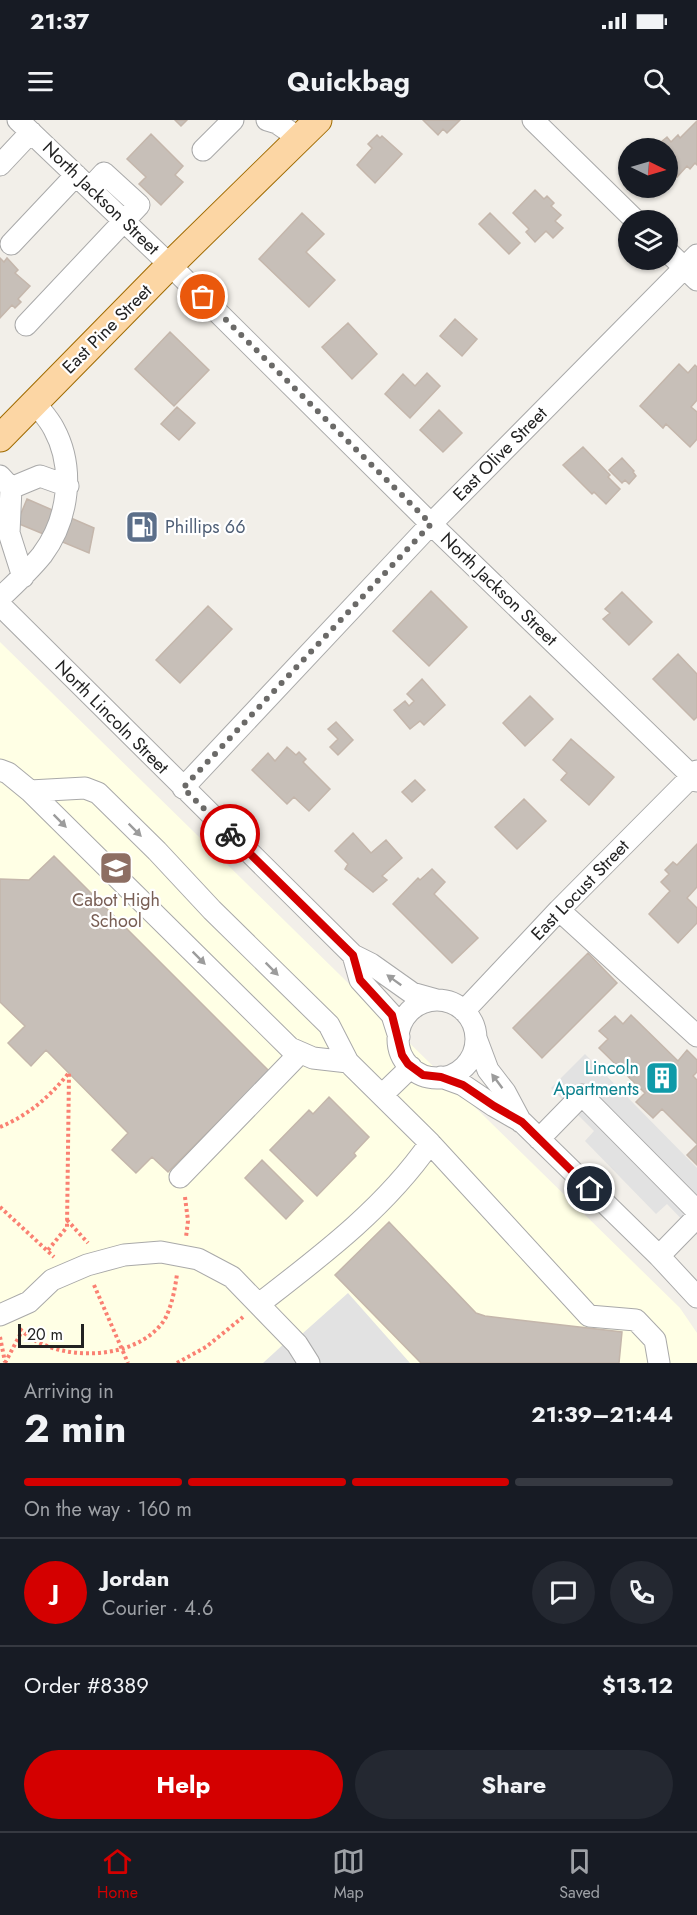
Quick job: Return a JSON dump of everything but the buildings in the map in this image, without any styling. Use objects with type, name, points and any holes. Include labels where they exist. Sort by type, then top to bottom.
[{"type":"main road","name":"East Pine Street","points":[[0,438],[170,265],[309,129]]},
{"type":"street","points":[[202,150],[232,120]]},
{"type":"street","points":[[267,120],[309,129]]},
{"type":"street","points":[[533,120],[625,210]]},
{"type":"street","points":[[0,165],[25,126]]},
{"type":"street","name":"North Jackson Street","points":[[25,126],[170,265],[431,524],[695,776]]},
{"type":"street","points":[[11,244],[83,182]]},
{"type":"street","points":[[26,325],[124,221]]},
{"type":"street","points":[[678,258],[693,268]]},
{"type":"street","name":"East Olive Street","points":[[183,788],[431,524],[693,268]]},
{"type":"street","points":[[0,598],[44,553],[60,521],[68,486],[65,453],[53,427],[35,403]]},
{"type":"street","points":[[22,577],[9,533],[6,482],[40,477],[68,486]]},
{"type":"street","name":"North Lincoln Street","points":[[0,605],[353,955],[371,963],[412,993],[448,1001],[465,1011]]},
{"type":"street","points":[[0,770],[8,773],[30,791],[290,1048],[313,1058],[348,1062]]},
{"type":"street","name":"East Locust Street","points":[[465,1011],[560,910],[695,776]]},
{"type":"street","points":[[30,791],[85,788],[98,793],[329,1025],[348,1062],[430,1143],[589,1316],[636,1320],[655,1340],[659,1363]]},
{"type":"street","points":[[560,910],[697,1036]]},
{"type":"street","name":"North Lincoln Street","points":[[353,955],[360,980],[392,1015],[402,1055],[411,1066]]},
{"type":"street","points":[[399,1037],[404,1018],[411,1011],[418,1005],[437,1000]]},
{"type":"street","points":[[465,1011],[475,1028],[476,1038],[488,1070],[505,1092],[522,1122]]},
{"type":"street","points":[[441,1077],[459,1071],[466,1065],[472,1057],[476,1038]]},
{"type":"street","points":[[180,1177],[300,1053]]},
{"type":"street","points":[[382,1095],[411,1066],[423,1075],[441,1077],[463,1085],[522,1122],[697,1296]]},
{"type":"street","points":[[539,1139],[582,1095],[697,1211]]},
{"type":"street","points":[[259,1304],[341,1240],[413,1167],[430,1143]]},
{"type":"street","points":[[658,1256],[697,1217]]},
{"type":"street","points":[[4,1313],[29,1302],[52,1280],[87,1265],[124,1255],[161,1252],[198,1259],[232,1277],[297,1344],[309,1363]]},
{"type":"path","points":[[0,1127],[18,1119],[48,1098],[69,1073],[67,1227],[48,1250]]},
{"type":"path","points":[[119,1358],[145,1342],[164,1319],[174,1292],[188,1221],[180,1177]]},
{"type":"path","points":[[0,1207],[48,1250],[56,1261],[56,1275],[52,1280]]},
{"type":"path","points":[[102,1304],[128,1363]]},
{"type":"path","points":[[177,1363],[206,1347],[259,1304]]},
{"type":"path","points":[[4,1313],[33,1343],[51,1353]]},
{"type":"path","points":[[0,1337],[5,1363]]},
{"type":"shaded area","name":"Cabot High School","points":[[0,642],[680,1308],[697,1333],[697,1363],[0,1363]]},
{"type":"shaded area","points":[[585,1054],[697,1168],[697,1235],[667,1204],[656,1214],[585,1141],[594,1131],[551,1088]]},
{"type":"shaded area","points":[[348,1293],[410,1363],[263,1363],[298,1331],[302,1334]]},
{"type":"way so far","points":[[203,297],[431,524],[183,788],[230,834]]},
{"type":"place","name":"Phillips 66","points":[[142,527]]},
{"type":"place","name":"Cabot High School","points":[[116,868]]},
{"type":"place","name":"Lincoln Apartments","points":[[662,1078]]},
{"type":"route","points":[[230,834],[353,955],[360,980],[392,1015],[402,1055],[408,1064],[423,1075],[441,1077],[463,1085],[522,1122],[590,1189]]}]
